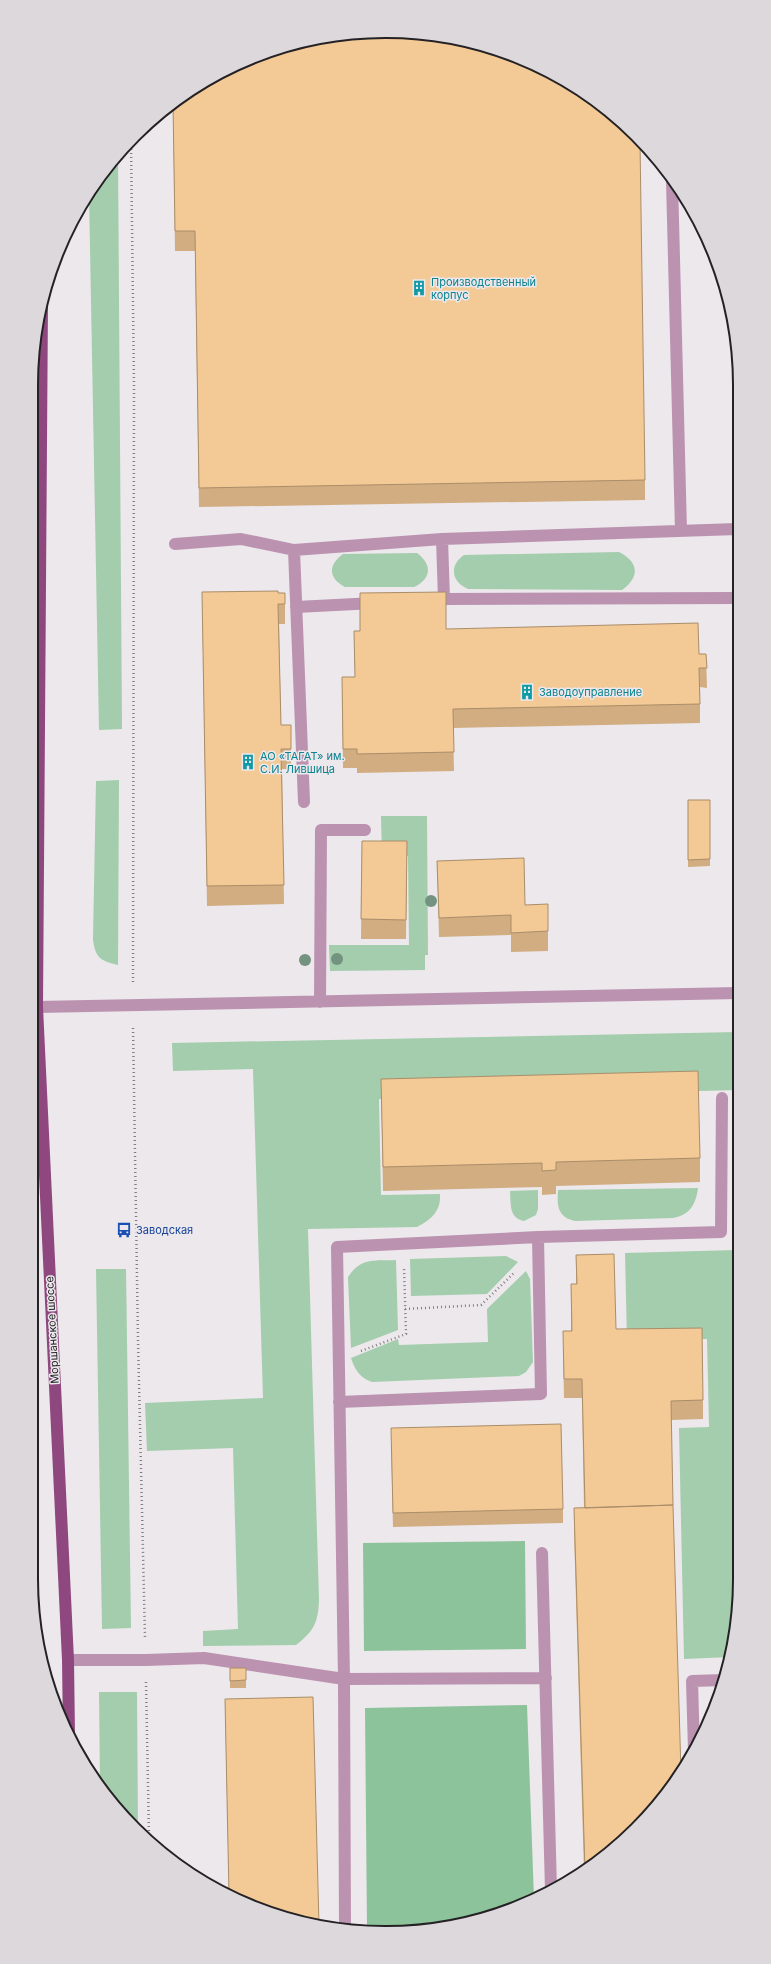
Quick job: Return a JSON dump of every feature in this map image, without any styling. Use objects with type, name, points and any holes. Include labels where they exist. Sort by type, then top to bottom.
[{"type":"main road","name":"Моршанское шоссе","points":[[38,866],[42,336]]},
{"type":"main road","name":"Моршанское шоссе","points":[[38,1028],[68,1660],[69,1721]]},
{"type":"lane","points":[[672,190],[681,531]]},
{"type":"lane","points":[[174,544],[241,539],[294,550],[442,539],[733,529]]},
{"type":"lane","points":[[442,539],[444,599]]},
{"type":"lane","points":[[294,550],[304,802]]},
{"type":"lane","points":[[428,600],[733,598]]},
{"type":"lane","points":[[296,607],[390,602]]},
{"type":"lane","points":[[320,1002],[321,830],[365,830]]},
{"type":"lane","points":[[38,1007],[733,993]]},
{"type":"lane","points":[[345,1923],[344,1679],[337,1247],[538,1237],[720,1232],[722,1098]]},
{"type":"lane","points":[[339,1402],[541,1394],[538,1237]]},
{"type":"lane","points":[[542,1553],[551,1883]]},
{"type":"lane","points":[[68,1660],[204,1658],[344,1679],[546,1678]]},
{"type":"lane","points":[[694,1738],[692,1681],[718,1680]]},
{"type":"path","points":[[338,1360],[406,1334],[403,1244]]},
{"type":"path","points":[[405,1309],[481,1305],[538,1249]]},
{"type":"green space","points":[[118,164],[122,729],[99,730],[89,205]]},
{"type":"green space","points":[[619,552],[630,560],[635,570],[632,580],[622,590],[468,589],[458,582],[454,573],[456,564],[464,555]]},
{"type":"green space","points":[[417,553],[426,562],[428,572],[424,580],[414,587],[345,587],[335,580],[333,576],[333,567],[338,558],[343,554]]},
{"type":"green space","points":[[119,780],[118,965],[107,962],[97,955],[93,939],[96,781]]},
{"type":"green space","points":[[381,816],[427,816],[428,955],[425,955],[425,970],[330,971],[329,945],[409,945],[408,856],[382,856]]},
{"type":"green space","points":[[733,1032],[733,1090],[379,1099],[381,1195],[440,1194],[440,1200],[437,1210],[431,1218],[417,1227],[308,1229],[319,1600],[318,1615],[314,1626],[311,1631],[296,1645],[203,1646],[203,1631],[238,1629],[233,1448],[147,1451],[145,1403],[263,1398],[253,1069],[173,1071],[172,1043]]},
{"type":"green space","points":[[38,1082],[40,1082],[38,1154]]},
{"type":"green space","points":[[698,1188],[696,1199],[691,1208],[679,1217],[673,1218],[575,1221],[565,1217],[559,1210],[558,1205],[558,1190]]},
{"type":"green space","points":[[538,1190],[538,1209],[536,1215],[524,1221],[516,1217],[513,1214],[511,1206],[510,1191]]},
{"type":"green space","points":[[733,1250],[733,1578],[730,1624],[723,1657],[684,1659],[679,1428],[709,1427],[707,1339],[627,1341],[625,1253]]},
{"type":"green space","points":[[506,1256],[518,1262],[487,1294],[411,1296],[410,1259]]},
{"type":"green space","points":[[396,1260],[398,1330],[351,1348],[348,1277],[358,1266],[363,1263],[369,1261]]},
{"type":"green space","points":[[96,1269],[126,1269],[131,1628],[102,1629]]},
{"type":"green space","points":[[526,1271],[530,1279],[533,1362],[526,1372],[519,1376],[372,1382],[361,1376],[356,1370],[351,1358],[398,1339],[399,1345],[488,1342],[487,1309]]},
{"type":"green space","points":[[525,1541],[526,1649],[364,1651],[363,1543]]},
{"type":"green space","points":[[99,1692],[137,1692],[138,1822],[124,1808],[100,1776]]},
{"type":"green space","points":[[527,1705],[534,1892],[497,1908],[453,1919],[408,1925],[367,1925],[365,1708]]},
{"type":"building","name":"Производственный корпус","points":[[386,38],[431,41],[475,50],[497,56],[539,74],[579,97],[597,110],[615,124],[640,149],[645,480],[199,488],[195,231],[175,231],[173,111],[212,85],[253,64],[274,56],[318,45],[340,41]]},
{"type":"building","name":"АО «ТАГАТ» им. С.И. Лившица","points":[[278,591],[278,593],[285,593],[285,604],[278,604],[281,725],[291,725],[291,749],[281,749],[284,885],[207,886],[202,592]]},
{"type":"building","name":"Заводоуправление","points":[[446,592],[446,629],[698,623],[699,654],[706,654],[707,668],[699,668],[700,704],[453,709],[454,752],[357,754],[357,749],[343,749],[342,677],[355,677],[354,631],[360,631],[360,593]]},
{"type":"building","points":[[688,800],[710,800],[710,859],[688,860]]},
{"type":"building","points":[[362,841],[407,841],[406,920],[361,919]]},
{"type":"building","points":[[524,858],[525,905],[548,904],[548,931],[511,933],[511,915],[439,918],[437,861]]},
{"type":"building","points":[[698,1071],[700,1158],[556,1162],[556,1170],[542,1171],[542,1163],[383,1167],[381,1079]]},
{"type":"building","points":[[614,1254],[616,1329],[702,1328],[703,1400],[671,1401],[673,1505],[585,1508],[582,1379],[564,1379],[563,1331],[572,1331],[571,1284],[577,1284],[576,1255]]},
{"type":"building","points":[[561,1424],[563,1509],[393,1513],[391,1428]]},
{"type":"building","points":[[673,1505],[681,1761],[647,1808],[615,1840],[585,1863],[574,1508]]},
{"type":"building","points":[[230,1668],[246,1668],[246,1680],[230,1681]]},
{"type":"building","points":[[313,1697],[319,1919],[274,1908],[229,1888],[225,1699]]},
{"type":"place","name":"Производственный корпус","points":[[419,288]]},
{"type":"place","name":"Заводоуправление","points":[[527,692]]},
{"type":"place","name":"АО «ТАГАТ» им. С.И. Лившица","points":[[248,762]]},
{"type":"place","name":"Заводская","points":[[124,1230]]}]
